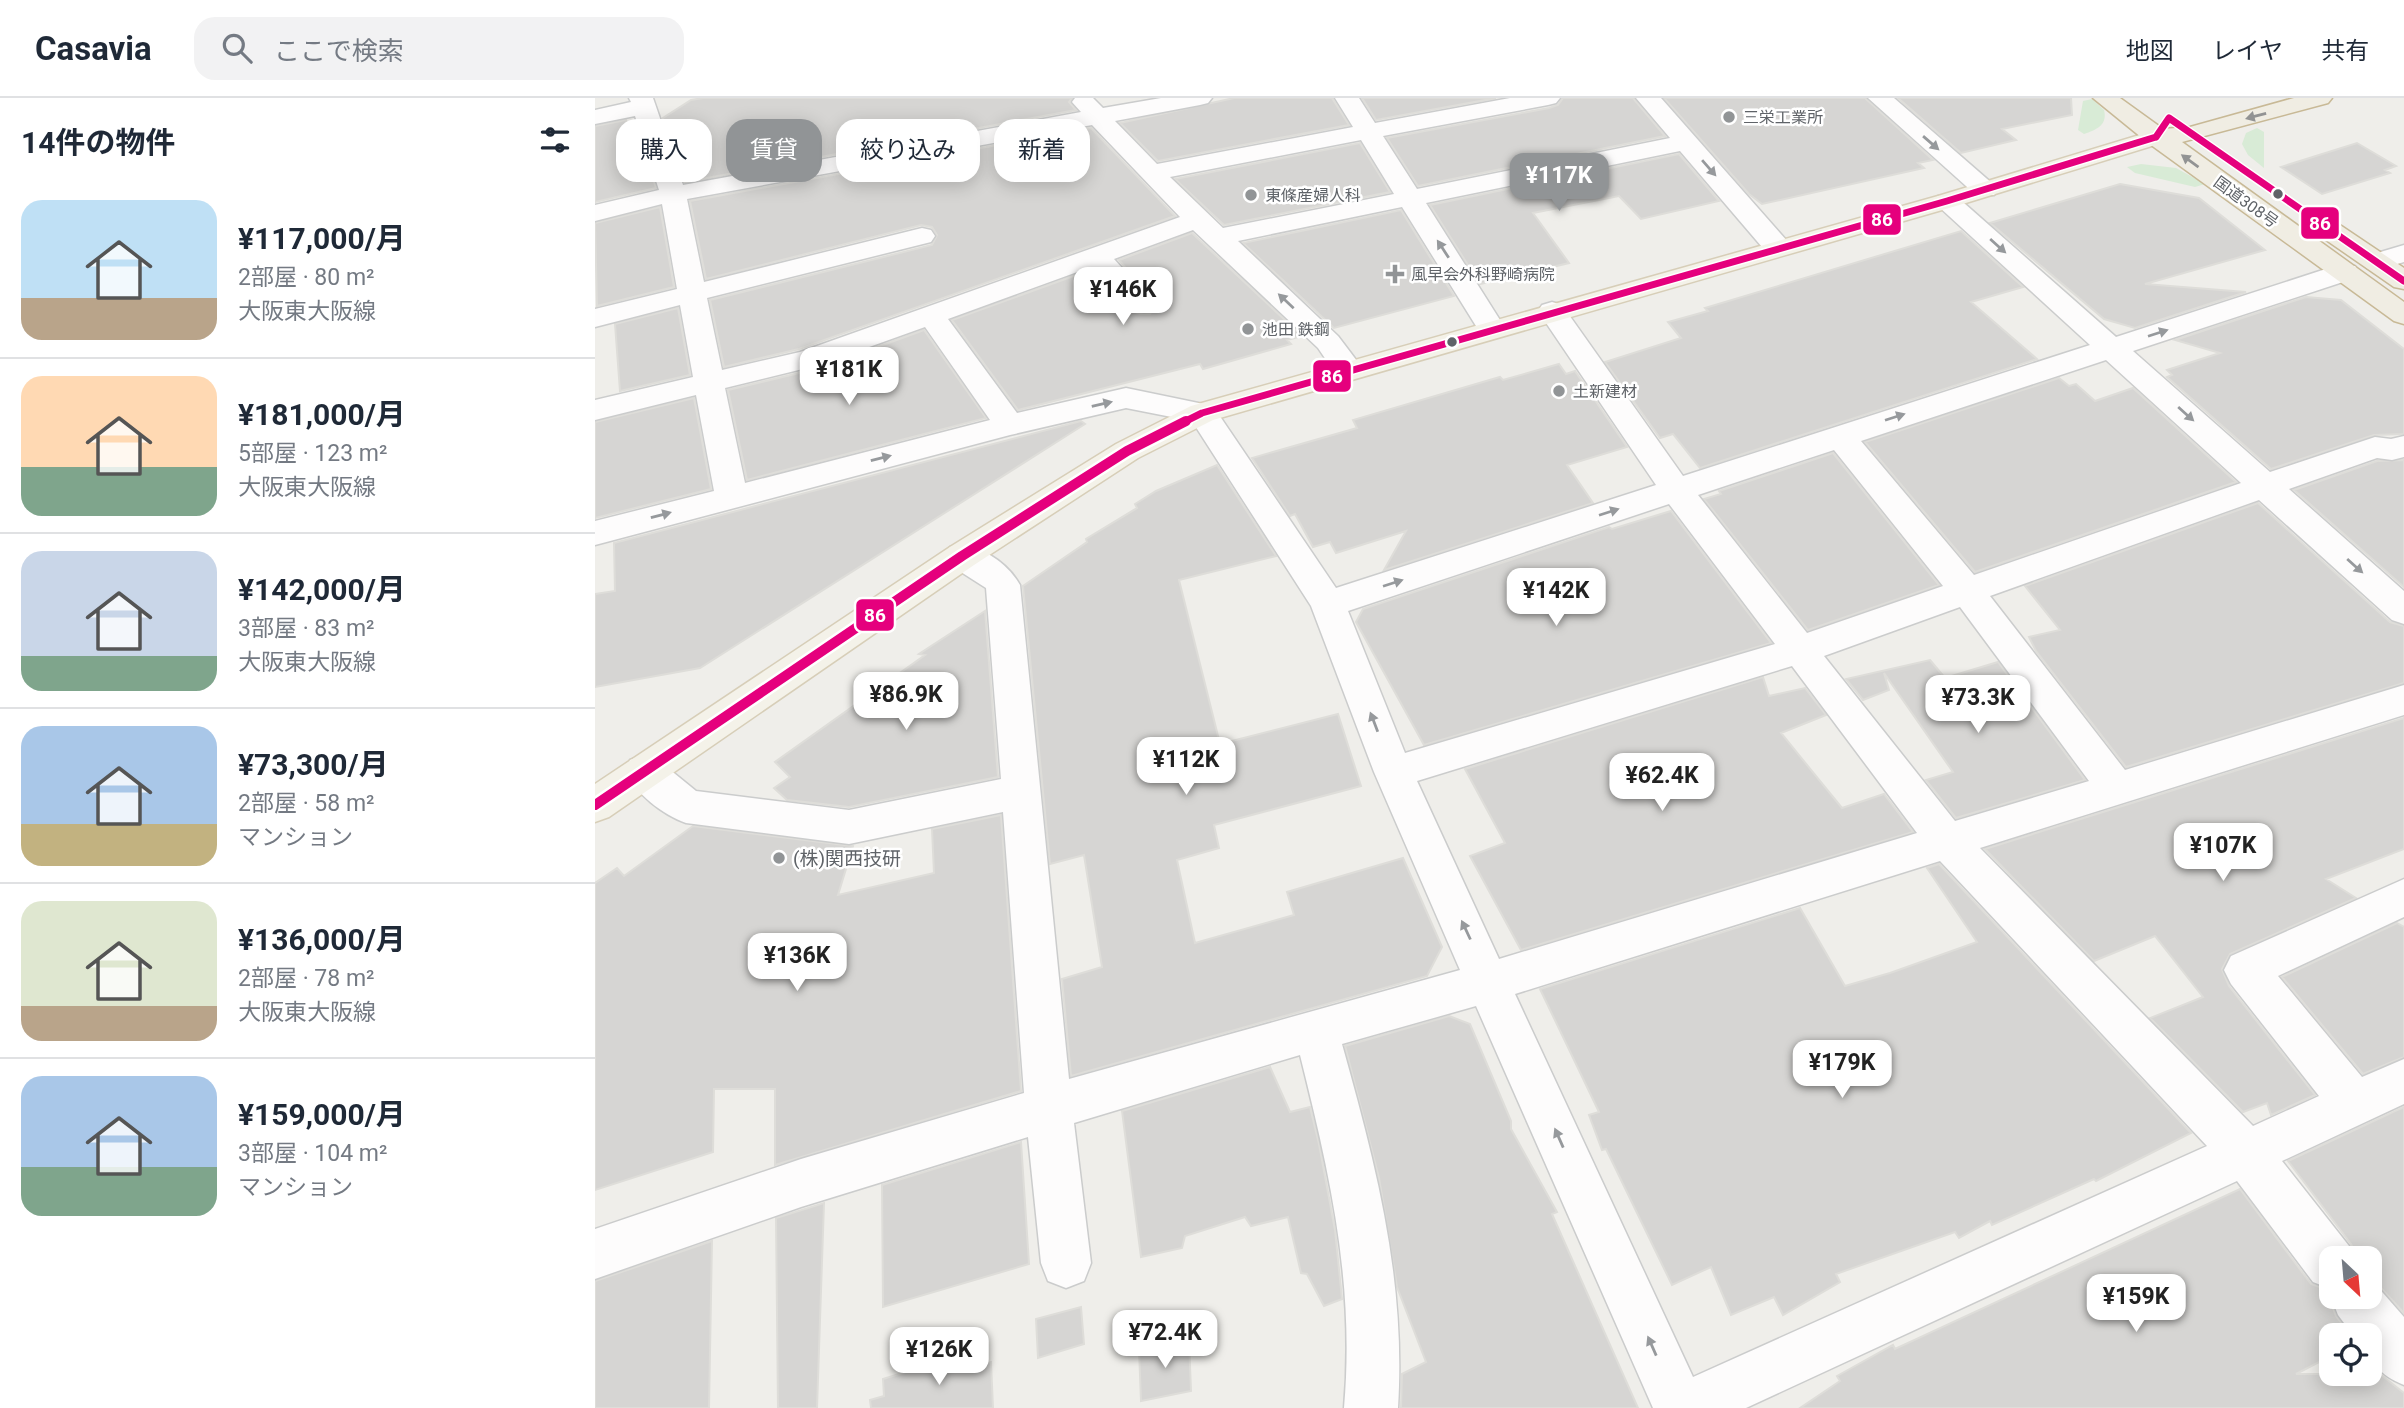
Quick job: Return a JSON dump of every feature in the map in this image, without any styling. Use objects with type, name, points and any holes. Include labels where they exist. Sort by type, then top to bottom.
[{"type":"highway","points":[[2105,98],[2162,127],[2191,134],[2320,98]]},
{"type":"highway","points":[[2141,98],[2162,127]]},
{"type":"highway","points":[[2162,127],[2237,98]]},
{"type":"highway","name":"国道308号","points":[[2162,127],[2345,272],[2404,315]]},
{"type":"highway","name":"国道308号","points":[[2191,134],[2404,281]]},
{"type":"main road","points":[[595,805],[962,556],[1127,451],[1202,413],[1491,328],[1985,190],[2162,127]]},
{"type":"street","points":[[595,213],[673,194],[1089,107],[1201,98]]},
{"type":"street","points":[[1347,98],[1491,328]]},
{"type":"street","points":[[1154,172],[1548,98]]},
{"type":"street","points":[[1648,98],[1778,248]]},
{"type":"street","points":[[1890,99],[1985,190]]},
{"type":"street","points":[[595,117],[647,101],[673,194],[731,496]]},
{"type":"street","points":[[1089,107],[1208,228],[1321,334],[1348,369]]},
{"type":"street","points":[[595,410],[809,359],[1095,256],[1208,228],[1411,199],[1687,142]]},
{"type":"street","points":[[1947,201],[2404,611]]},
{"type":"street","points":[[595,318],[922,236]]},
{"type":"street","points":[[2377,261],[2404,253]]},
{"type":"street","points":[[1095,256],[1140,305]]},
{"type":"street","points":[[1328,604],[2345,272]]},
{"type":"street","points":[[1552,311],[1676,490],[1947,841],[2244,1151],[2319,1248]]},
{"type":"street","points":[[930,315],[1010,425]]},
{"type":"street","points":[[595,533],[1010,425],[1126,398],[1202,413],[1228,448],[1328,604],[1394,772],[1680,1408]]},
{"type":"street","points":[[1839,435],[1967,592],[2117,788]]},
{"type":"street","points":[[1394,772],[1801,650],[2263,484],[2375,447],[2392,450],[2404,446]]},
{"type":"street","points":[[962,556],[996,575],[1003,585],[1049,1109],[1066,1264]]},
{"type":"street","points":[[595,1254],[801,1183],[1232,1053],[1489,982],[2404,700]]},
{"type":"street","points":[[644,771],[686,806],[849,827],[1023,791]]},
{"type":"street","points":[[2354,1103],[2246,970],[2404,897]]},
{"type":"street","points":[[1316,1031],[1361,1210],[1373,1297],[1371,1408]]},
{"type":"street","points":[[1686,1408],[2244,1151],[2404,1081]]},
{"type":"street","points":[[2365,1309],[2404,1359]]},
{"type":"green space","points":[[2092,99],[2104,110],[2104,120],[2097,129],[2084,134],[2078,130],[2083,101]]},
{"type":"green space","points":[[2257,128],[2264,132],[2264,168],[2248,155],[2242,144],[2246,133]]},
{"type":"green space","points":[[2141,164],[2176,168],[2205,184],[2195,187],[2135,173],[2127,167]]},
{"type":"building","points":[[1072,98],[1069,102],[1076,110],[1027,119],[994,119],[994,125],[980,128],[980,119],[836,119],[836,154],[822,157],[822,119],[726,119],[726,174],[712,177],[712,119],[663,118],[691,100]]},
{"type":"building","points":[[1234,98],[1332,98],[1349,125],[1158,161],[1120,123]]},
{"type":"building","points":[[1362,98],[1496,98],[1376,120]]},
{"type":"building","points":[[1563,98],[1633,98],[1665,136],[1418,186],[1387,138],[1549,108],[1558,105]]},
{"type":"building","points":[[1664,98],[1865,98],[1933,160],[1918,163],[1924,168],[1762,204],[1749,194]]},
{"type":"building","points":[[1898,98],[2071,98],[2072,115],[2002,129],[2016,140],[1961,153]]},
{"type":"building","points":[[616,122],[616,182],[654,182],[656,188],[595,202],[595,126]]},
{"type":"building","points":[[1090,128],[1175,216],[799,349],[724,367],[710,300],[932,245],[937,235],[932,227],[921,225],[706,279],[690,201],[794,182],[822,182],[822,177],[836,174],[836,182],[980,182],[980,148],[994,146],[994,182],[1090,182]]},
{"type":"building","points":[[1360,143],[1390,192],[1224,225],[1175,179]]},
{"type":"building","points":[[2357,143],[2396,166],[2385,170],[2390,173],[2322,194],[2281,167]]},
{"type":"building","points":[[1679,154],[1719,201],[1641,219],[1619,196],[1533,213],[1569,263],[1480,284],[1430,205]]},
{"type":"building","points":[[2120,184],[2199,198],[2265,250],[2145,284],[2246,292],[2135,328],[2104,319],[1990,223]]},
{"type":"building","points":[[660,207],[674,287],[597,306],[595,223]]},
{"type":"building","points":[[1401,210],[1454,296],[1334,328],[1243,243]]},
{"type":"building","points":[[1961,231],[2023,287],[1971,302],[2037,359],[1700,468],[1673,434],[1660,438],[1605,362],[1681,338],[1668,322],[1708,311],[1705,308]]},
{"type":"building","points":[[1192,233],[1302,336],[1287,340],[1291,344],[1203,369],[1200,364],[1018,410],[952,320],[1090,270],[1123,307],[1140,314],[1150,314],[1156,304],[1119,260]]},
{"type":"building","points":[[2306,297],[2341,300],[2404,349],[2404,434],[2374,435],[2271,469],[2167,377],[2172,375],[2167,370],[2220,353],[2175,340]]},
{"type":"building","points":[[678,308],[690,375],[620,391],[615,324]]},
{"type":"building","points":[[924,330],[986,418],[747,480],[728,390],[820,368]]},
{"type":"building","points":[[1559,364],[1566,374],[1575,371],[1627,447],[1567,465],[1593,503],[1384,570],[1406,531],[1336,553],[1330,542],[1313,547],[1295,514],[1290,516],[1252,458],[1357,428],[1353,420],[1500,377],[1503,380]]},
{"type":"building","points":[[2059,378],[2069,386],[2076,384],[2095,401],[2133,388],[2236,482],[1975,572],[1865,442]]},
{"type":"building","points":[[694,398],[711,489],[595,518],[595,422]]},
{"type":"building","points":[[1081,421],[1085,424],[700,668],[595,687],[595,594],[615,591],[614,543]]},
{"type":"building","points":[[1833,453],[1939,585],[1808,630],[1704,499],[1721,494],[1719,491]]},
{"type":"building","points":[[2404,460],[2404,587],[2294,490],[2377,461]]},
{"type":"building","points":[[1217,465],[1276,556],[1179,580],[1220,744],[1338,714],[1361,786],[1214,825],[1219,848],[1177,860],[1195,943],[1294,915],[1287,892],[1403,858],[1442,947],[1427,976],[1071,1076],[1062,979],[1102,967],[1084,855],[1050,864],[1023,586],[1087,542],[1086,539],[1137,508],[1135,504],[1156,491]]},
{"type":"building","points":[[2258,503],[2390,622],[2404,626],[2404,683],[2126,767],[2036,651],[2029,637],[2060,630],[2025,586]]},
{"type":"building","points":[[1671,511],[1771,643],[1424,745],[1356,622],[1363,609],[1609,527],[1612,529]]},
{"type":"building","points":[[985,611],[998,777],[849,807],[787,800],[774,788],[790,777],[775,762],[925,655],[919,654]]},
{"type":"building","points":[[1930,660],[1945,678],[1998,662],[2085,780],[1956,818],[1926,780],[1953,772],[1884,673],[1889,690],[1863,700],[1846,679]]},
{"type":"building","points":[[1763,677],[1769,696],[1805,688],[1826,715],[1781,733],[1842,808],[1884,794],[1913,832],[1521,950],[1470,856],[1505,843],[1465,769]]},
{"type":"building","points":[[2404,718],[2404,849],[2326,879],[2356,898],[2230,954],[2222,969],[2229,986],[2315,1095],[2271,1115],[2267,1103],[2243,1112],[2150,1018],[2203,997],[2155,936],[2094,961],[1985,849]]},
{"type":"building","points":[[1001,815],[1021,1091],[775,1165],[775,1089],[714,1089],[713,1152],[595,1190],[595,883],[617,868],[624,876],[693,826],[853,846],[838,895],[934,873],[932,829]]},
{"type":"building","points":[[1939,864],[2191,1133],[2096,1181],[2094,1179],[1992,1225],[1990,1221],[1959,1238],[1955,1232],[1836,1274],[1840,1282],[1783,1315],[1774,1297],[1731,1315],[1711,1267],[1672,1285],[1606,1149],[1602,1150],[1589,1115],[1599,1112],[1540,989],[1800,908],[1845,986],[1890,973],[1977,942],[1927,868]]},
{"type":"building","points":[[2397,923],[2404,927],[2404,1057],[2363,1074],[2282,977]]},
{"type":"building","points":[[1449,1016],[1470,1024],[1511,1121],[1511,1129],[1557,1212],[1552,1214],[1638,1408],[1401,1408],[1402,1374],[1426,1362],[1397,1287],[1379,1178],[1345,1046]]},
{"type":"building","points":[[1270,1067],[1290,1112],[1310,1107],[1319,1144],[1335,1230],[1342,1299],[1324,1306],[1307,1274],[1301,1273],[1288,1217],[1251,1226],[1245,1217],[1185,1236],[1182,1248],[1141,1257],[1122,1111]]},
{"type":"building","points":[[2404,1107],[2404,1313],[2382,1289],[2382,1246],[2352,1246],[2288,1161]]},
{"type":"building","points":[[1021,1142],[1029,1264],[883,1307],[882,1185]]},
{"type":"building","points":[[2240,1189],[2311,1284],[2319,1287],[2319,1309],[2333,1309],[2341,1323],[2319,1323],[2319,1362],[2296,1374],[2319,1374],[2319,1386],[2382,1386],[2382,1376],[2404,1393],[2404,1408],[1800,1408],[1840,1381],[1837,1376],[1893,1345],[1895,1349]]},
{"type":"building","points":[[824,1203],[817,1408],[778,1408],[776,1218]]},
{"type":"building","points":[[712,1241],[709,1408],[595,1408],[595,1281]]},
{"type":"building","points":[[1081,1307],[1084,1344],[1038,1358],[1036,1319]]},
{"type":"building","points":[[1189,1340],[1191,1391],[1141,1401],[1139,1349]]},
{"type":"building","points":[[963,1354],[964,1370],[991,1362],[993,1408],[871,1408],[870,1400],[884,1396],[883,1379]]},
{"type":"transit line","name":"86","points":[[2156,137],[2169,118],[2404,281]]},
{"type":"transit line","name":"86","points":[[595,805],[962,556],[1127,451],[1202,413],[1947,201],[2156,137]]},
{"type":"place","name":"三栄工業所","points":[[1729,117]]},
{"type":"place","name":"東條産婦人科","points":[[1251,195]]},
{"type":"place","name":"風早会外科野崎病院","points":[[1395,274]]},
{"type":"place","name":"池田 鉄鋼","points":[[1248,329]]},
{"type":"place","name":"土新建材","points":[[1559,391]]},
{"type":"place","name":"(株)関西技研","points":[[779,858]]}]
